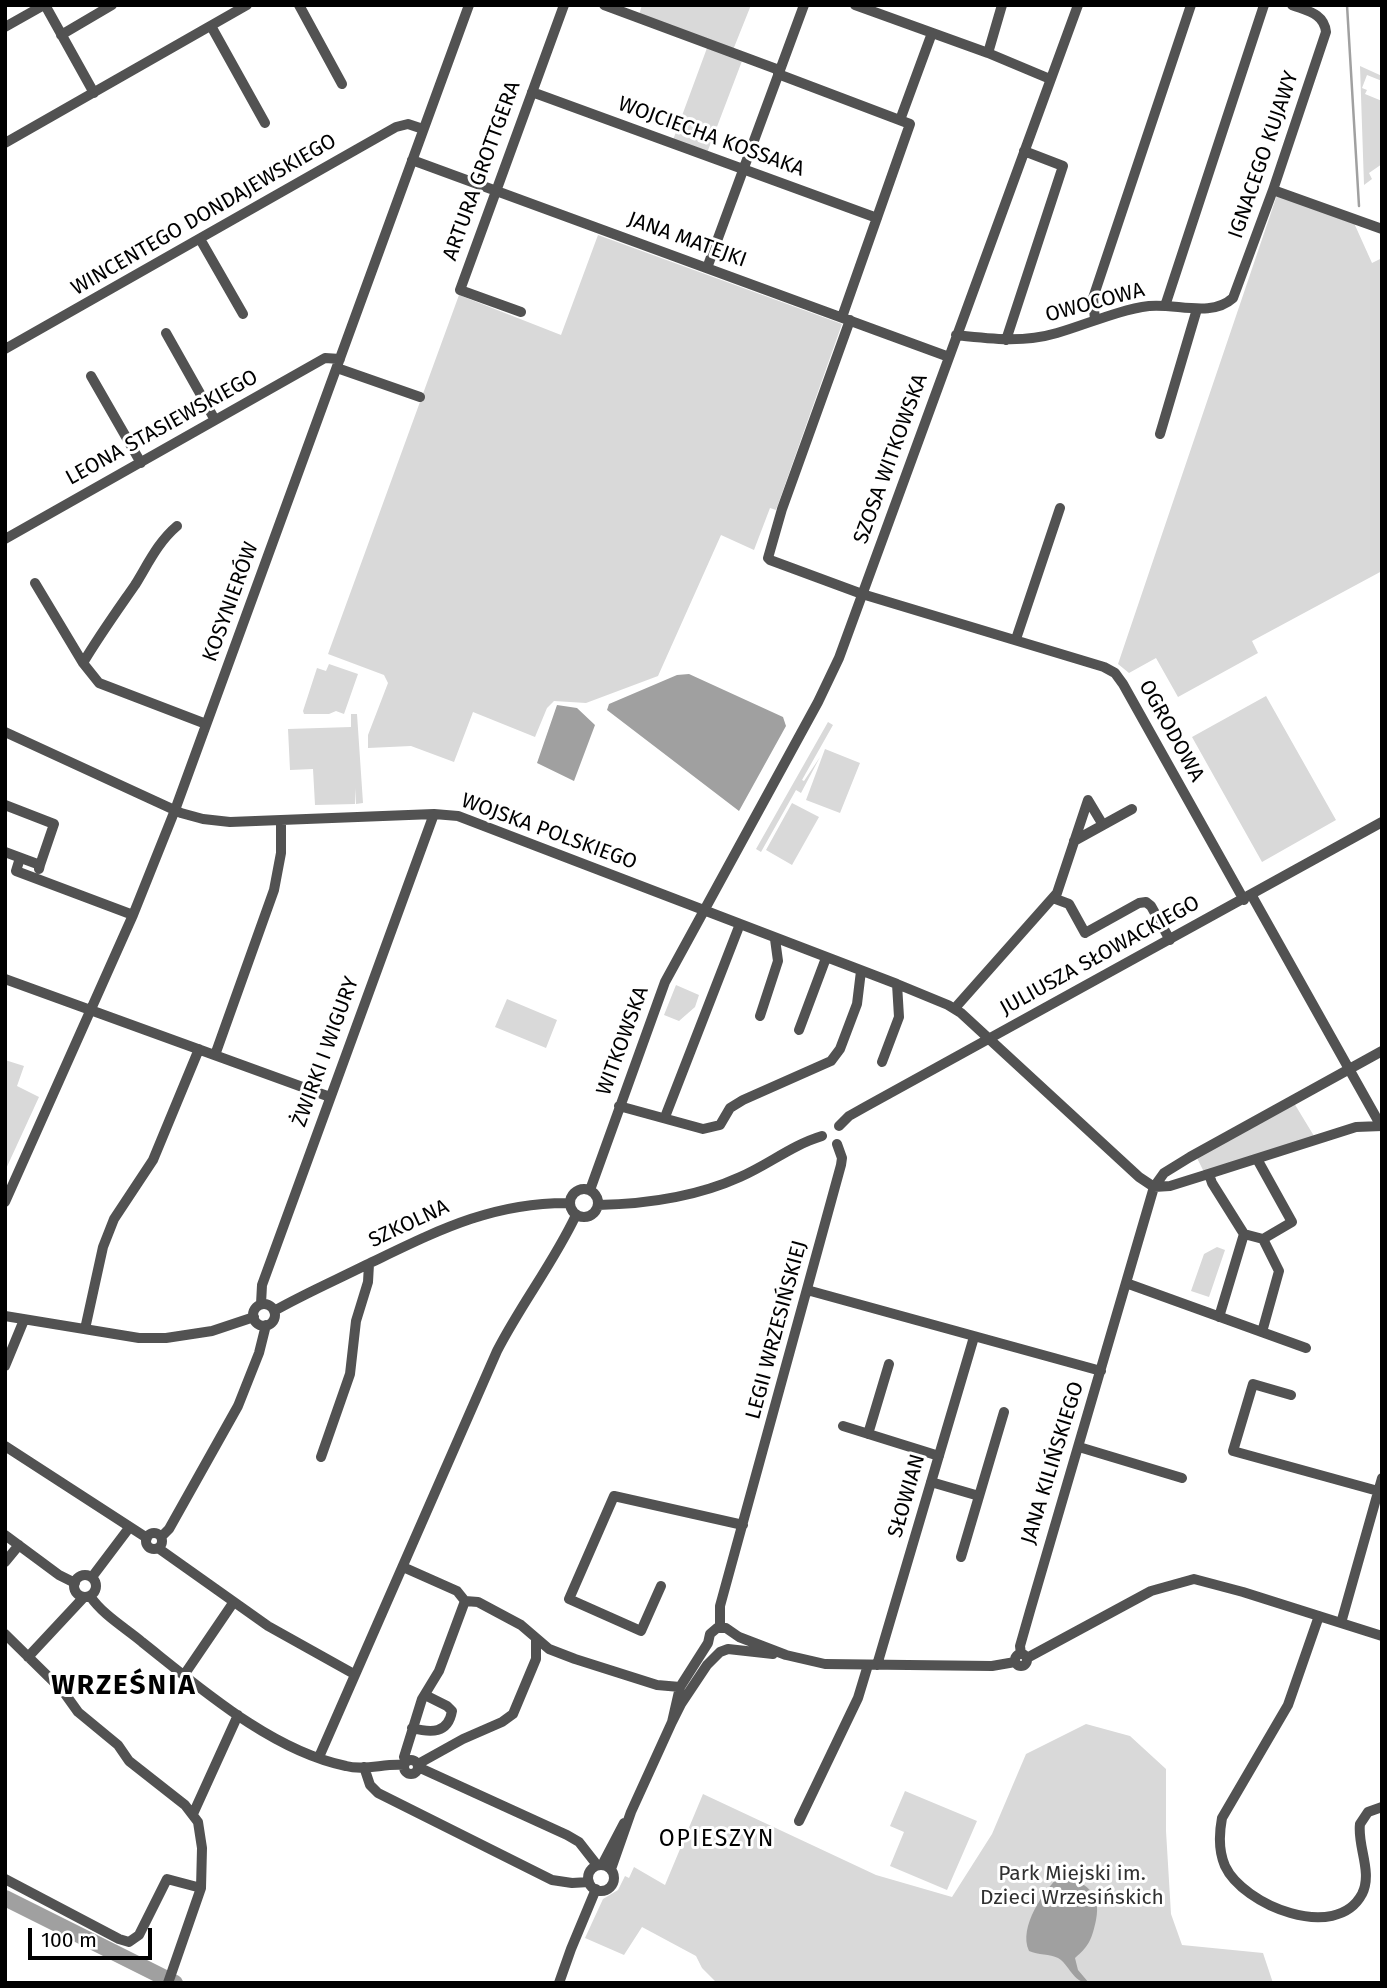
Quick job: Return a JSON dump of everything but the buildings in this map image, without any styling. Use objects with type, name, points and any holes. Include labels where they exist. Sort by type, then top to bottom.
[{"type":"street","points":[[5,27],[44,5],[94,93]]},
{"type":"street","points":[[61,35],[112,5]]},
{"type":"street","points":[[5,143],[247,5]]},
{"type":"street","points":[[299,5],[342,84]]},
{"type":"street","name":"KOSYNIERÓW","points":[[5,1202],[133,915],[174,810],[469,5]]},
{"type":"street","name":"ARTURA GROTTGERA","points":[[520,312],[460,290],[564,5]]},
{"type":"street","points":[[604,5],[905,122]]},
{"type":"street","points":[[708,268],[804,5]]},
{"type":"street","points":[[855,5],[886,11],[932,33],[1050,79]]},
{"type":"street","points":[[988,53],[1002,5]]},
{"type":"street","name":"SZOSA WITKOWSKA","points":[[704,910],[839,658],[1078,5]]},
{"type":"street","points":[[1096,320],[1093,299],[1191,5]]},
{"type":"street","points":[[1165,306],[1264,5]]},
{"type":"street","name":"IGNACEGO KUJAWY","points":[[1197,309],[1222,305],[1233,298],[1273,190],[1326,32],[1321,18],[1292,5]]},
{"type":"street","points":[[211,26],[265,123]]},
{"type":"street","points":[[846,318],[932,33]]},
{"type":"street","name":"WOJCIECHA KOSSAKA","points":[[532,92],[877,218]]},
{"type":"street","name":"WINCENTEGO DONDAJEWSKIEGO","points":[[5,349],[396,127],[408,124],[424,129]]},
{"type":"street","points":[[1006,340],[1063,166],[1024,151]]},
{"type":"street","name":"JANA MATEJKI","points":[[412,160],[949,357]]},
{"type":"street","points":[[1273,190],[1382,229]]},
{"type":"street","points":[[200,239],[243,314]]},
{"type":"street","name":"OWOCOWA","points":[[956,335],[1006,340],[1036,338],[1136,309],[1165,306],[1197,309]]},
{"type":"street","points":[[1160,434],[1197,309]]},
{"type":"street","name":"OGRODOWA","points":[[846,318],[768,558],[862,594],[1104,667],[1119,677],[1381,1126]]},
{"type":"street","points":[[166,333],[215,420]]},
{"type":"street","name":"LEONA STASIEWSKIEGO","points":[[7,535],[141,463],[325,358],[339,364]]},
{"type":"street","points":[[339,364],[419,397]]},
{"type":"street","points":[[91,376],[141,463]]},
{"type":"street","points":[[1016,639],[1060,508]]},
{"type":"street","points":[[83,663],[164,537],[177,526]]},
{"type":"street","points":[[35,583],[94,679],[104,687],[206,724]]},
{"type":"street","name":"WOJSKA POLSKIEGO","points":[[5,732],[174,810],[216,821],[281,822],[434,814],[458,816],[897,984],[955,1008],[1139,1177],[1154,1187]]},
{"type":"street","points":[[955,1008],[1054,898],[1088,800],[1103,825]]},
{"type":"street","points":[[5,805],[54,824],[36,878]]},
{"type":"street","points":[[1074,841],[1132,809]]},
{"type":"street","name":"ŻWIRKI I WIGURY","points":[[261,1304],[262,1285],[434,814]]},
{"type":"street","points":[[215,1055],[274,890],[281,853],[281,822]]},
{"type":"street","name":"JULIUSZA SŁOWACKIEGO","points":[[839,1126],[849,1116],[865,1107],[1382,822]]},
{"type":"street","points":[[5,852],[40,865]]},
{"type":"street","points":[[20,858],[16,871],[133,915]]},
{"type":"street","points":[[1054,898],[1069,904],[1084,933],[1139,903],[1146,902],[1170,940]]},
{"type":"street","name":"WITKOWSKA","points":[[590,1190],[665,982],[704,910]]},
{"type":"street","points":[[665,1117],[740,924]]},
{"type":"street","points":[[760,1016],[778,961],[775,939]]},
{"type":"street","points":[[799,1030],[826,958]]},
{"type":"street","points":[[619,1106],[703,1129],[720,1125],[730,1108],[743,1100],[831,1062],[840,1049],[857,1003],[861,971]]},
{"type":"street","points":[[5,979],[330,1097]]},
{"type":"street","points":[[882,1062],[899,1017],[897,984]]},
{"type":"street","points":[[85,1329],[103,1247],[114,1219],[153,1160],[199,1049]]},
{"type":"street","points":[[1154,1187],[1164,1173],[1190,1157],[1382,1051]]},
{"type":"street","points":[[827,1125],[839,1126],[843,1136],[836,1144],[827,1144],[822,1136],[823,1130],[827,1125]]},
{"type":"street","points":[[1154,1187],[1209,1174],[1356,1127],[1381,1126]]},
{"type":"street","points":[[576,1215],[590,1216],[598,1205],[657,1200],[711,1188],[741,1177],[794,1147],[822,1136]]},
{"type":"street","name":"LEGII WRZESIŃSKIEJ","points":[[725,1630],[720,1606],[841,1165],[842,1158],[836,1144]]},
{"type":"street","points":[[1209,1174],[1244,1234],[1263,1239],[1292,1222],[1256,1159]]},
{"type":"street","name":"JANA KILIŃSKIEGO","points":[[1021,1658],[1020,1646],[1154,1187]]},
{"type":"street","points":[[576,1215],[570,1203],[576,1191],[590,1190],[598,1205]]},
{"type":"street","name":"SZKOLNA","points":[[274,1311],[444,1227],[487,1212],[531,1205],[570,1203]]},
{"type":"street","points":[[319,1757],[497,1351],[512,1322],[567,1235],[576,1215]]},
{"type":"street","points":[[1219,1317],[1244,1234]]},
{"type":"street","points":[[1262,1332],[1279,1271],[1263,1239]]},
{"type":"street","points":[[321,1457],[350,1374],[356,1321],[368,1282],[369,1264]]},
{"type":"street","points":[[1126,1283],[1306,1348]]},
{"type":"street","points":[[807,1290],[1101,1371]]},
{"type":"street","points":[[160,1543],[238,1406],[260,1353],[266,1325],[274,1319],[274,1311],[269,1305],[261,1304],[255,1309],[254,1317],[257,1323],[266,1325]]},
{"type":"street","points":[[5,1316],[139,1338],[166,1338],[212,1331],[254,1317]]},
{"type":"street","points":[[5,1366],[24,1321]]},
{"type":"street","name":"SŁOWIAN","points":[[799,1821],[873,1665],[974,1337]]},
{"type":"street","points":[[868,1434],[889,1364]]},
{"type":"street","points":[[1291,1395],[1253,1384],[1233,1451],[1378,1491]]},
{"type":"street","points":[[961,1557],[1004,1412]]},
{"type":"street","points":[[843,1426],[939,1456]]},
{"type":"street","points":[[5,1446],[129,1528],[147,1538],[155,1533],[160,1543],[233,1603],[268,1626],[354,1674]]},
{"type":"street","points":[[1079,1447],[1182,1478]]},
{"type":"street","points":[[1341,1623],[1382,1478]]},
{"type":"street","points":[[931,1482],[979,1496]]},
{"type":"street","points":[[661,1586],[641,1631],[569,1599],[614,1496],[743,1525]]},
{"type":"street","points":[[92,1577],[129,1528]]},
{"type":"street","points":[[5,1535],[59,1575],[75,1583]]},
{"type":"street","points":[[5,1562],[19,1545]]},
{"type":"street","points":[[403,1567],[457,1591],[465,1601],[478,1602],[512,1620],[548,1648],[657,1685],[680,1687]]},
{"type":"street","points":[[92,1577],[82,1576],[75,1583],[75,1591],[87,1597],[174,1668],[237,1714],[285,1742],[345,1766],[364,1768],[405,1763]]},
{"type":"street","points":[[28,1657],[96,1590],[97,1585],[92,1577]]},
{"type":"street","points":[[671,1723],[680,1687],[708,1643],[711,1631],[725,1630],[786,1655],[825,1664],[992,1666],[1021,1658],[1152,1591],[1194,1579],[1382,1636]]},
{"type":"street","points":[[465,1601],[439,1671],[425,1695],[412,1728],[404,1757],[405,1770],[411,1774],[416,1772],[418,1766],[463,1739],[502,1722],[513,1714],[536,1659],[536,1640]]},
{"type":"street","points":[[184,1675],[233,1603]]},
{"type":"street","points":[[1319,1616],[1288,1705],[1222,1818],[1219,1836],[1226,1867],[1236,1883],[1263,1903],[1313,1917],[1337,1914],[1352,1906],[1362,1894],[1365,1879],[1360,1824],[1364,1816],[1382,1807]]},
{"type":"street","points":[[559,1983],[592,1886],[590,1872],[604,1866],[681,1704],[707,1665],[733,1641],[725,1630]]},
{"type":"street","points":[[5,1634],[63,1691],[78,1712],[118,1745],[125,1758],[193,1814],[198,1822],[202,1838],[201,1888],[168,1983]]},
{"type":"street","points":[[708,1643],[711,1648],[724,1651],[786,1655]]},
{"type":"street","points":[[412,1728],[436,1732],[445,1728],[450,1719],[452,1711],[447,1706],[425,1695]]},
{"type":"street","points":[[193,1814],[237,1714]]},
{"type":"street","points":[[364,1768],[370,1785],[378,1793],[552,1880],[592,1886],[600,1891],[610,1888],[615,1879],[579,1842],[418,1766]]},
{"type":"street","points":[[5,1879],[119,1940],[129,1942],[139,1935],[167,1879],[201,1888]]},
{"type":"green space","points":[[642,5],[751,5],[733,50],[639,15]]},
{"type":"green space","points":[[707,48],[742,61],[707,153],[673,140]]},
{"type":"green space","points":[[1360,66],[1382,76],[1382,81],[1367,75],[1362,88],[1367,90],[1365,94],[1382,101],[1382,164],[1369,173],[1372,179],[1364,185]]},
{"type":"green space","points":[[1277,195],[1354,223],[1372,263],[1382,258],[1382,571],[1252,641],[1258,653],[1178,697],[1156,658],[1129,673],[1118,664]]},
{"type":"green space","points":[[598,235],[842,324],[776,510],[770,508],[754,550],[721,535],[658,676],[586,703],[554,701],[547,708],[535,737],[473,712],[454,762],[411,746],[368,748],[368,735],[388,683],[384,675],[328,654],[459,295],[561,335]]},
{"type":"green space","points":[[329,664],[358,674],[344,714],[336,711],[329,714],[304,714],[317,668],[326,671]]},
{"type":"green space","points":[[1266,696],[1336,820],[1262,862],[1192,737]]},
{"type":"green space","points":[[351,714],[357,714],[363,803],[356,804],[355,788],[355,804],[315,805],[313,769],[290,770],[288,729],[351,727]]},
{"type":"green space","points":[[828,722],[833,725],[802,780],[804,781],[820,757],[801,793],[796,790],[761,852],[756,849]]},
{"type":"green space","points":[[825,749],[860,763],[840,813],[806,800]]},
{"type":"green space","points":[[792,803],[819,817],[792,865],[766,850]]},
{"type":"green space","points":[[676,985],[699,995],[695,1007],[679,1021],[664,1015]]},
{"type":"green space","points":[[507,999],[557,1020],[546,1048],[495,1027]]},
{"type":"green space","points":[[5,1060],[24,1066],[17,1086],[39,1097],[5,1171]]},
{"type":"green space","points":[[1294,1103],[1314,1136],[1204,1172],[1197,1158]]},
{"type":"green space","points":[[1217,1247],[1225,1250],[1209,1297],[1191,1291],[1204,1254]]},
{"type":"green space","name":"Park Miejski im. Dzieci Wrzesińskich","points":[[1086,1724],[1130,1736],[1166,1769],[1166,1831],[1171,1914],[1182,1945],[1263,1953],[1273,1983],[717,1983],[702,1968],[696,1956],[642,1927],[624,1955],[585,1938],[603,1899],[618,1890],[625,1876],[629,1878],[634,1867],[665,1885],[703,1794],[876,1875],[952,1897],[992,1834],[1026,1754]]},
{"type":"green space","points":[[905,1791],[977,1821],[947,1890],[890,1866],[904,1832],[890,1826]]},
{"type":"shaded area","points":[[689,674],[783,717],[786,726],[739,811],[607,710],[609,704],[677,675]]},
{"type":"shaded area","points":[[557,705],[577,708],[595,725],[574,781],[537,763]]},
{"type":"shaded area","points":[[1060,1875],[1084,1885],[1094,1895],[1096,1902],[1096,1920],[1091,1937],[1087,1946],[1075,1958],[1078,1970],[1089,1983],[1075,1977],[1058,1958],[1029,1951],[1027,1931],[1034,1910]]},
{"type":"waterway","points":[[1347,5],[1359,206]]},
{"type":"waterway","points":[[5,1898],[175,1983]]},
{"type":"district","name":"WRZEŚNIA","points":[[124,1686]]},
{"type":"district","name":"OPIESZYN","points":[[717,1840]]}]
